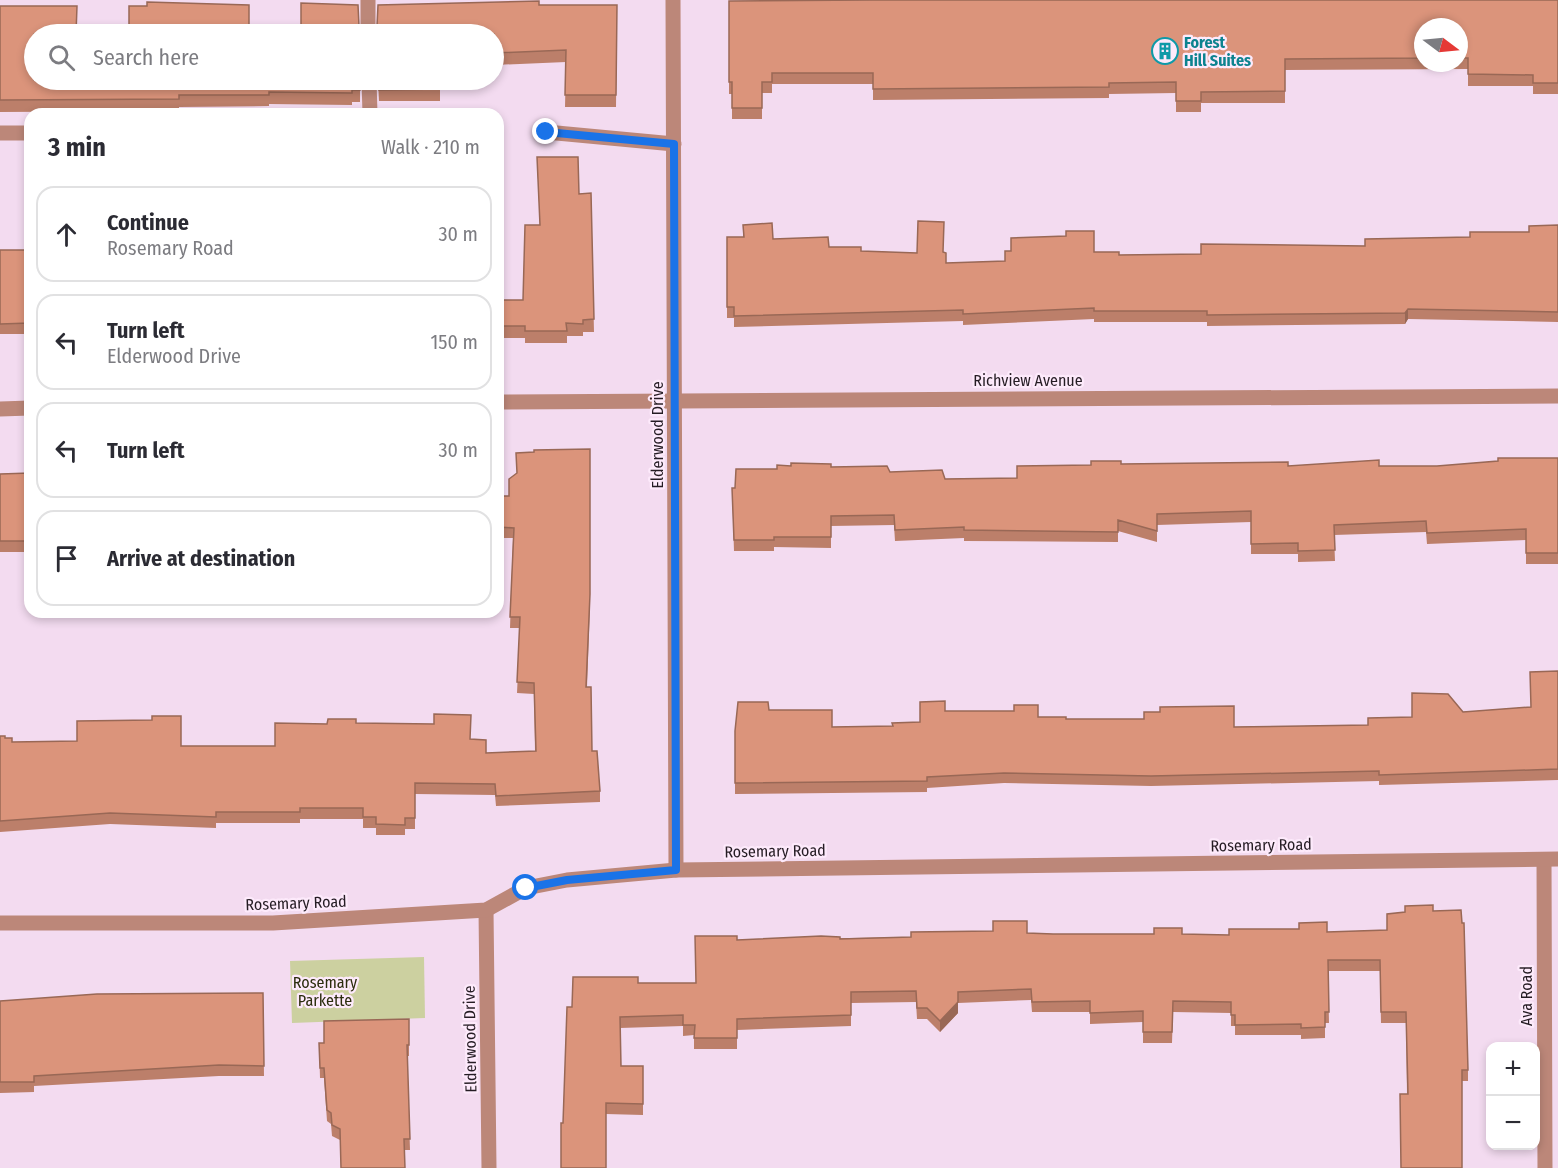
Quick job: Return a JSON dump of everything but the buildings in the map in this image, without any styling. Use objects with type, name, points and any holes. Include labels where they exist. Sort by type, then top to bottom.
[{"type":"street","points":[[368,0],[368,24]]},
{"type":"street","name":"Elderwood Drive","points":[[673,0],[676,870]]},
{"type":"street","points":[[369,90],[370,108]]},
{"type":"street","points":[[546,132],[674,144]]},
{"type":"street","points":[[0,133],[24,133]]},
{"type":"street","name":"Richview Avenue","points":[[504,402],[1558,396]]},
{"type":"street","points":[[0,409],[24,408]]},
{"type":"street","name":"Rosemary Road","points":[[0,923],[273,923],[486,910],[526,888],[567,880],[676,870],[1551,859]]},
{"type":"street","name":"Ava Road","points":[[1545,1168],[1551,859]]},
{"type":"street","name":"Elderwood Drive","points":[[486,910],[489,1168]]},
{"type":"green space","name":"Rosemary Parkette","points":[[424,957],[425,1018],[292,1023],[290,961]]},
{"type":"place","name":"Forest Hill Suites","points":[[1165,51]]},
{"type":"route","points":[[526,888],[567,880],[676,870],[674,144],[546,132]]}]
